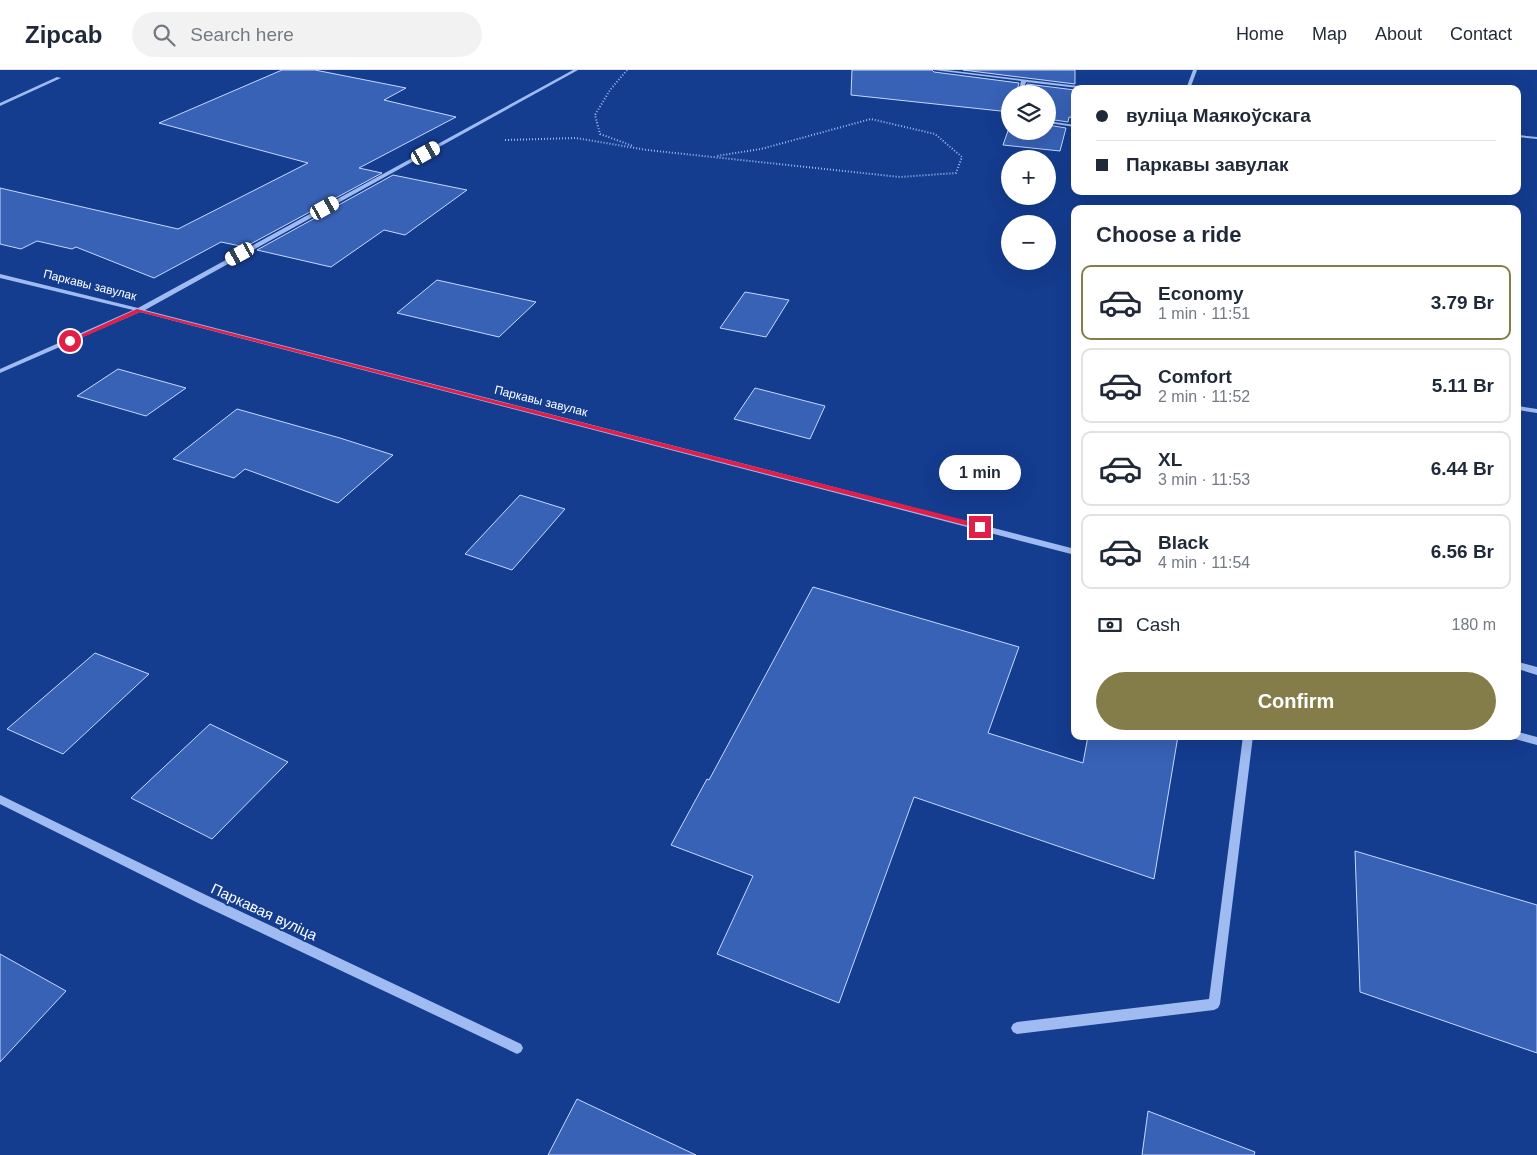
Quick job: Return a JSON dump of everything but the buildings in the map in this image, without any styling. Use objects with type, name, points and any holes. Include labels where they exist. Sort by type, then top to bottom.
[{"type":"street","points":[[0,371],[139,310],[576,70]]},
{"type":"street","points":[[936,70],[1071,85]]},
{"type":"street","points":[[1189,85],[1195,70]]},
{"type":"street","points":[[0,105],[59,78]]},
{"type":"street","points":[[1023,85],[1024,80]]},
{"type":"street","points":[[1056,123],[1071,125]]},
{"type":"street","points":[[1521,136],[1537,138]]},
{"type":"street","name":"Паркавы завулак","points":[[0,276],[139,310],[1071,551]]},
{"type":"street","points":[[1521,408],[1537,411]]},
{"type":"street","points":[[1521,667],[1537,671]]},
{"type":"street","points":[[1521,737],[1537,741]]},
{"type":"street","points":[[1017,1028],[1214,1004],[1247,740]]},
{"type":"street","name":"Паркавая вуліца","points":[[0,799],[210,904],[517,1048]]},
{"type":"path","points":[[626,70],[610,90],[595,115],[600,134],[640,148]]},
{"type":"path","points":[[504,140],[576,138],[640,148],[900,177],[956,173],[962,157],[935,134],[871,120],[761,149],[716,156]]},
{"type":"route","points":[[70,341],[139,310],[980,527]]}]
